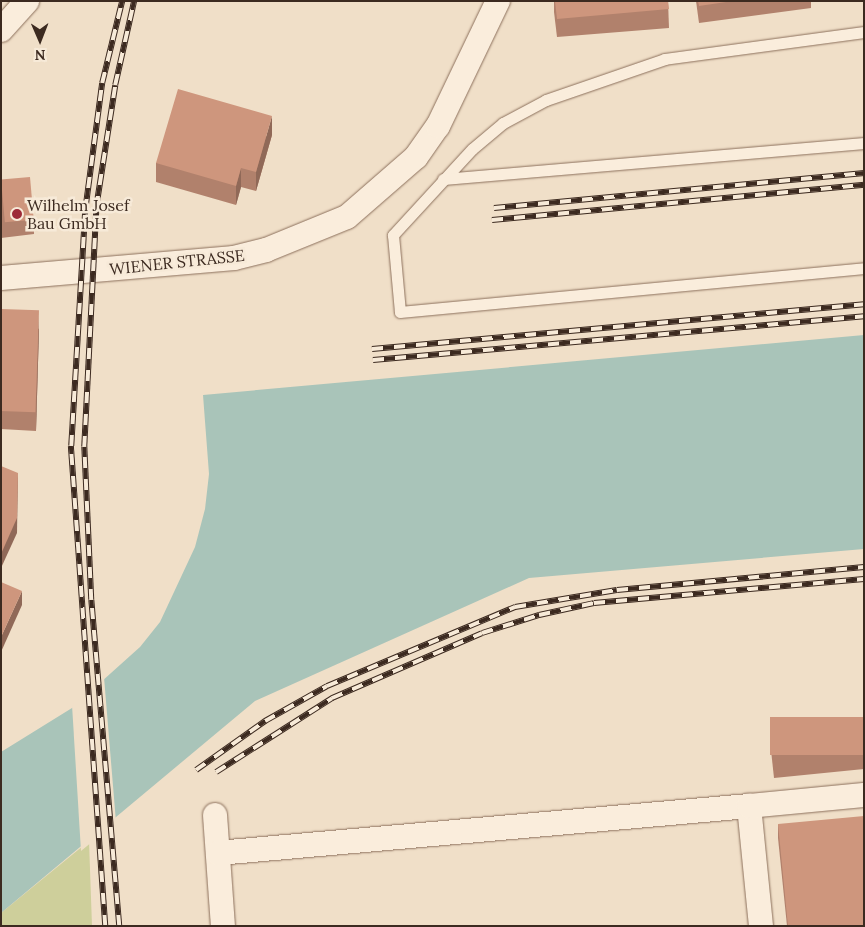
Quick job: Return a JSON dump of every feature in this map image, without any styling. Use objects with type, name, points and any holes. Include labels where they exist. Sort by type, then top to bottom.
[{"type":"street","points":[[1,30],[27,1]]},
{"type":"street","name":"WIENER STRASSE","points":[[1,278],[234,258],[266,250],[347,217],[389,184],[438,126],[498,1]]},
{"type":"street","points":[[218,854],[864,795]]},
{"type":"street","points":[[749,806],[761,926]]},
{"type":"street","points":[[215,815],[223,926]]},
{"type":"lane","points":[[864,32],[706,50],[596,79],[503,123],[443,179],[393,235],[400,312],[864,268]]},
{"type":"lane","points":[[443,179],[864,143]]},
{"type":"green space","points":[[89,841],[92,926],[1,926],[1,913]]},
{"type":"shaded area","points":[[864,335],[864,549],[529,578],[255,701],[1,913],[1,752],[72,708],[140,647],[160,622],[195,547],[205,509],[209,474],[203,395]]},
{"type":"pier","points":[[104,677],[116,822],[81,851],[72,705]]},
{"type":"building","points":[[555,1],[668,1],[669,9],[557,19]]},
{"type":"building","points":[[698,1],[733,1],[699,6]]},
{"type":"building","points":[[178,89],[272,116],[256,172],[241,168],[236,186],[156,163]]},
{"type":"building","points":[[30,177],[34,220],[5,222],[1,180]]},
{"type":"building","points":[[1,309],[39,310],[35,412],[1,411]]},
{"type":"building","points":[[1,466],[18,473],[17,518],[1,554]]},
{"type":"building","points":[[1,582],[22,591],[1,637]]},
{"type":"building","points":[[770,717],[864,717],[864,755],[770,755]]},
{"type":"building","points":[[864,816],[864,926],[788,926],[778,824]]},
{"type":"railway","points":[[105,926],[71,446],[85,210],[102,83],[122,1]]},
{"type":"railway","points":[[119,926],[91,600],[84,447],[96,207],[115,85],[134,1]]},
{"type":"railway","points":[[494,208],[864,173]]},
{"type":"railway","points":[[492,220],[864,185]]},
{"type":"railway","points":[[372,349],[864,304]]},
{"type":"railway","points":[[373,360],[864,316]]},
{"type":"railway","points":[[196,770],[265,721],[327,686],[515,607],[617,590],[864,567]]},
{"type":"railway","points":[[216,772],[332,698],[482,633],[539,615],[594,603],[864,579]]},
{"type":"place","name":"Wilhelm Josef Bau GmbH","points":[[17,214]]}]
